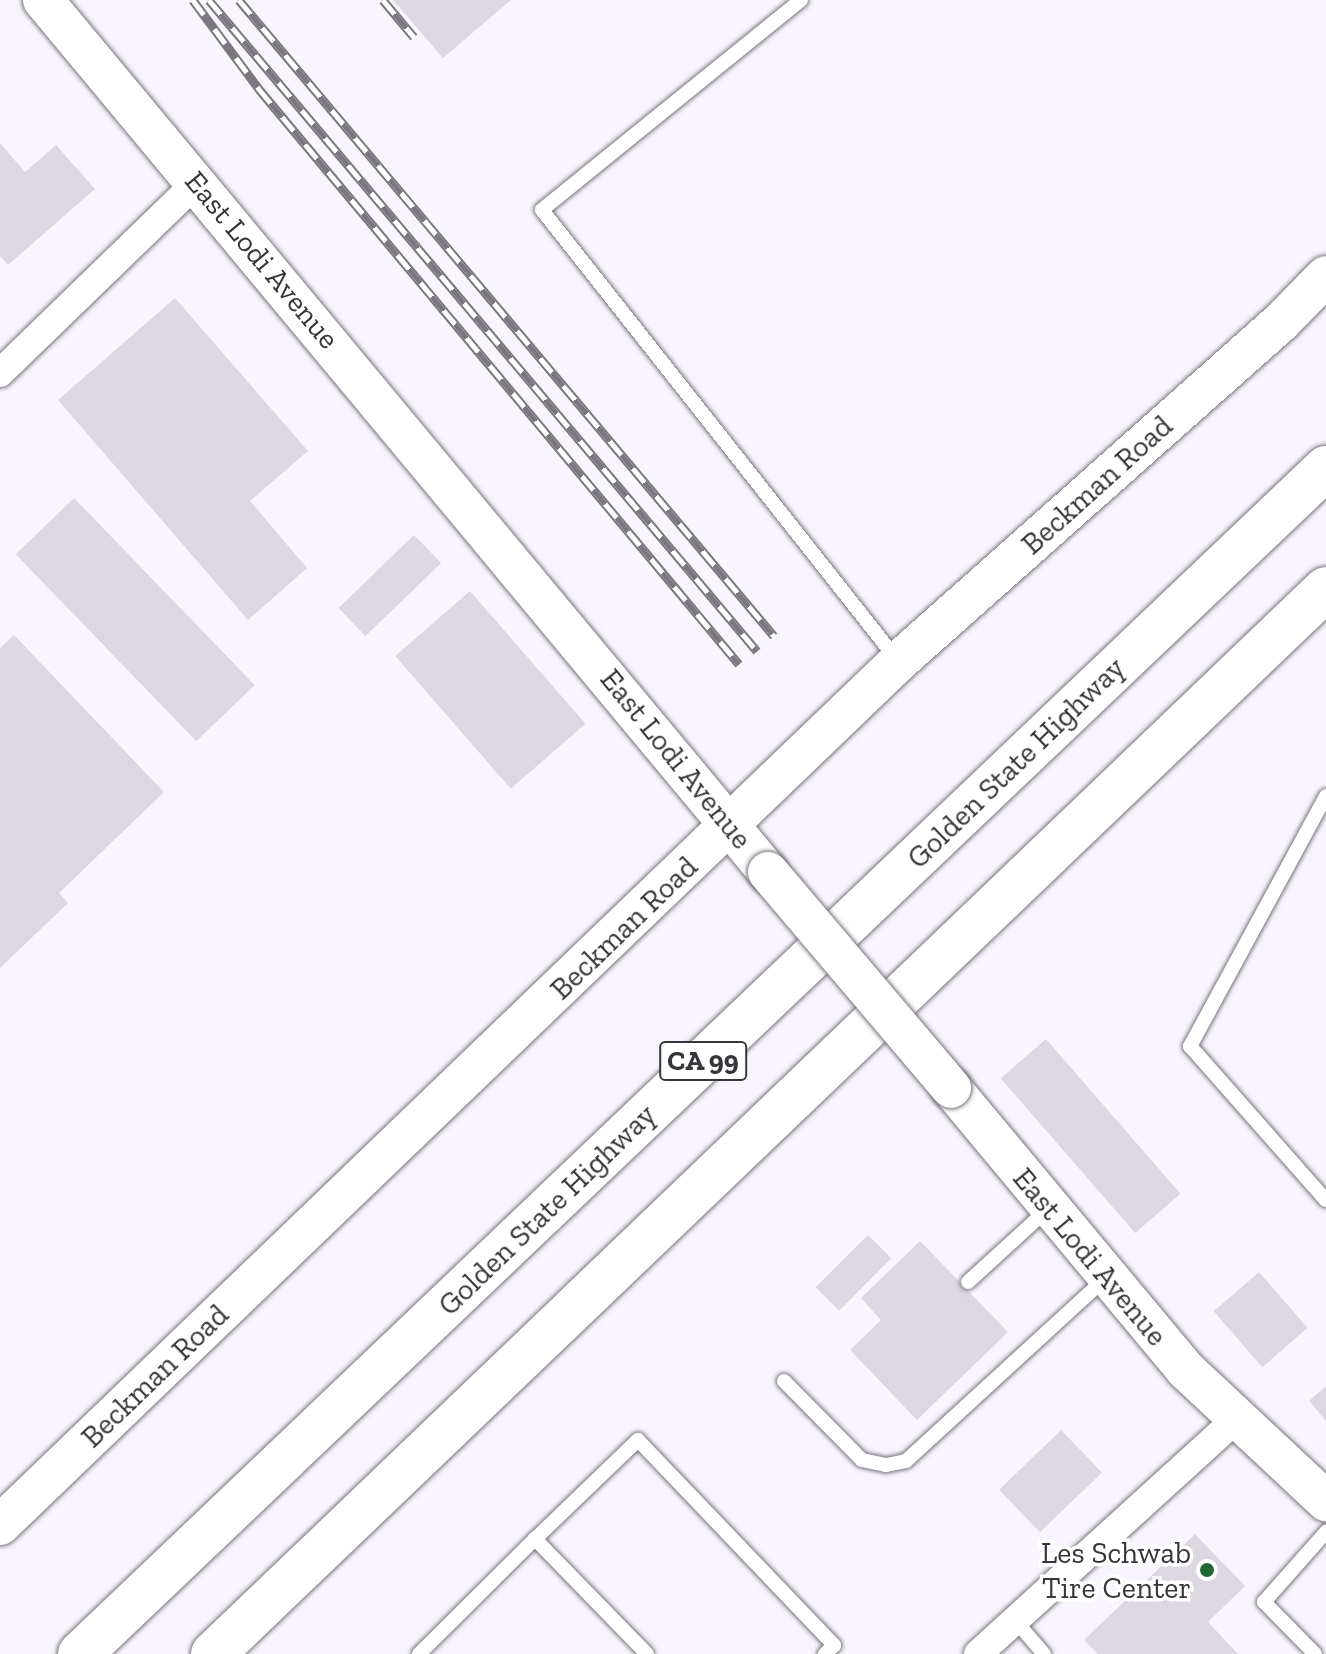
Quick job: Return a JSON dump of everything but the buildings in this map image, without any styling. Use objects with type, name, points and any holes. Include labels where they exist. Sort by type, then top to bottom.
[{"type":"highway","name":"Golden State Highway","points":[[80,1654],[1326,468]]},
{"type":"highway","name":"CA 99","points":[[213,1654],[1326,589]]},
{"type":"street","name":"East Lodi Avenue","points":[[43,0],[1106,1278],[1235,1420],[1326,1501]]},
{"type":"street","points":[[0,373],[197,182]]},
{"type":"street","name":"Beckman Road","points":[[0,1525],[898,662],[1281,322],[1326,276]]},
{"type":"street","points":[[978,1654],[1235,1420]]},
{"type":"lane","points":[[801,0],[542,210],[898,662]]},
{"type":"lane","points":[[1326,796],[1190,1046],[1326,1200]]},
{"type":"lane","points":[[968,1282],[1049,1207]]},
{"type":"lane","points":[[784,1381],[862,1460],[886,1465],[906,1461],[1106,1278]]},
{"type":"lane","points":[[419,1654],[638,1440],[834,1645],[825,1654]]},
{"type":"lane","points":[[1315,1654],[1264,1602],[1326,1532]]},
{"type":"lane","points":[[535,1539],[647,1654]]},
{"type":"lane","points":[[1014,1619],[1044,1654]]},
{"type":"railway","points":[[193,0],[259,89],[739,664]]},
{"type":"railway","points":[[209,0],[757,651]]},
{"type":"railway","points":[[239,0],[774,636]]},
{"type":"railway","points":[[383,0],[414,37]]},
{"type":"place","name":"Les Schwab Tire Center","points":[[1207,1570]]}]
